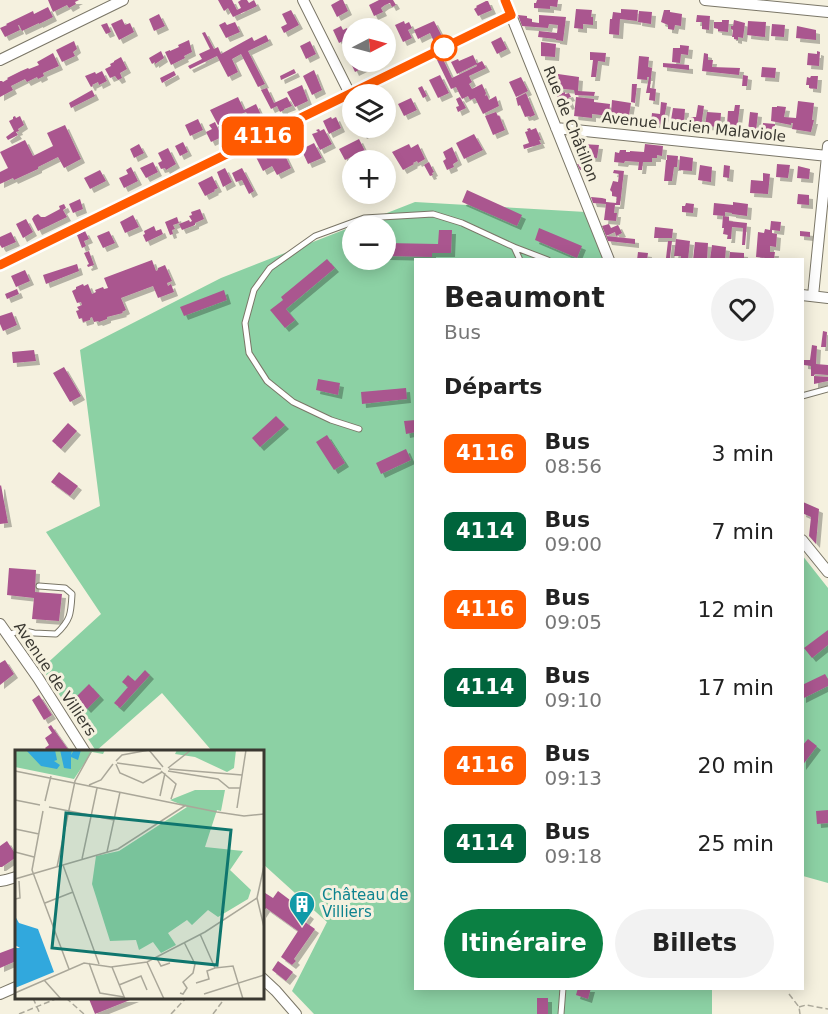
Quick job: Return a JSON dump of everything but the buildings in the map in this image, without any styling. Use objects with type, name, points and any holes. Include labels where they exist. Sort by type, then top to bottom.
[{"type":"street","points":[[0,60],[123,0]]},
{"type":"street","points":[[303,0],[345,84]]},
{"type":"street","name":"Rue de Châtillon","points":[[505,0],[608,258]]},
{"type":"street","points":[[705,0],[828,12]]},
{"type":"street","points":[[370,84],[511,15]]},
{"type":"street","points":[[0,265],[342,98]]},
{"type":"street","name":"Avenue Lucien Malaviole","points":[[556,128],[828,152]]},
{"type":"street","points":[[828,152],[808,296],[828,298]]},
{"type":"street","points":[[804,542],[828,572]]},
{"type":"street","name":"Avenue de Villiers","points":[[0,624],[85,750]]},
{"type":"street","points":[[0,645],[9,637]]},
{"type":"street","points":[[0,881],[15,877]]},
{"type":"street","points":[[264,980],[296,1014]]},
{"type":"street","points":[[0,994],[15,987]]},
{"type":"lane","points":[[359,429],[331,420],[293,402],[267,381],[249,353],[245,323],[254,290],[270,268],[315,236],[364,218],[433,214],[462,223],[543,258]]},
{"type":"lane","points":[[514,247],[519,258]]},
{"type":"lane","points":[[804,395],[828,389]]},
{"type":"lane","points":[[9,637],[21,630],[56,634],[64,627],[71,615],[72,594],[65,588],[39,586]]},
{"type":"lane","points":[[561,1014],[563,990]]},
{"type":"path","points":[[789,994],[800,1007],[800,1014]]},
{"type":"path","points":[[34,999],[40,1014]]},
{"type":"path","points":[[19,1014],[55,999]]},
{"type":"path","points":[[67,999],[84,1014]]},
{"type":"path","points":[[171,1014],[185,999]]},
{"type":"path","points":[[213,1014],[224,999]]},
{"type":"path","points":[[800,1007],[806,1005],[828,1009]]},
{"type":"green space","points":[[415,202],[586,212],[603,258],[414,258],[414,990],[712,990],[712,1014],[314,1014],[292,991],[327,922],[264,865],[264,750],[211,750],[162,693],[95,750],[42,668],[101,614],[46,532],[100,506],[80,350],[221,278],[342,231],[342,270],[396,270],[396,216],[379,216]]},
{"type":"green space","points":[[804,558],[828,588],[828,883],[804,876]]},
{"type":"bus line","name":"4116","points":[[0,265],[511,15],[505,0]]},
{"type":"place","name":"Château de Villiers","points":[[302,927]]}]
